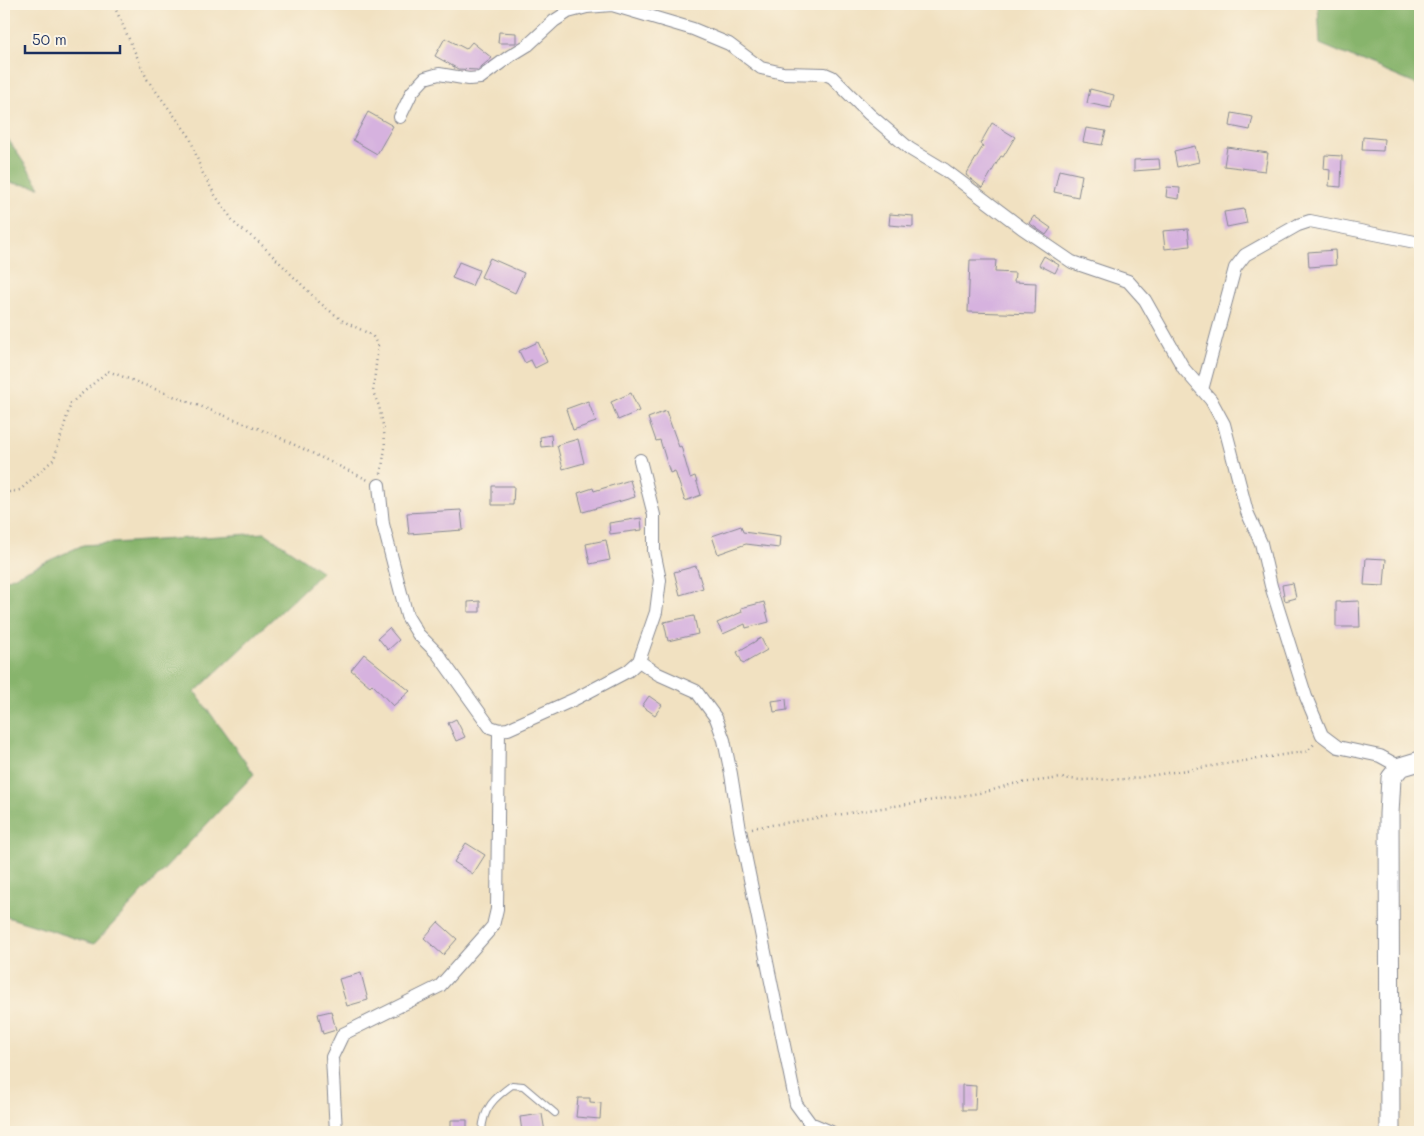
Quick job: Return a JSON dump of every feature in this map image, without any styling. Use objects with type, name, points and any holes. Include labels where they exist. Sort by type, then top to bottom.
[{"type":"main road","points":[[1390,1132],[1389,814],[1391,778],[1400,767],[1420,761]]},
{"type":"street","points":[[400,117],[412,92],[425,78],[440,74],[470,79],[480,78],[528,45],[554,21],[568,12],[587,7],[612,5],[693,29],[729,44],[761,68],[783,73],[825,74],[832,77],[869,114],[910,149],[945,170],[1022,228],[1072,262],[1128,281],[1145,300],[1184,369],[1211,400],[1224,424],[1247,512],[1260,542],[1271,586],[1306,697],[1322,736],[1338,747],[1380,756],[1400,767]]},
{"type":"street","points":[[1202,390],[1235,268],[1245,255],[1298,225],[1310,222],[1420,243]]},
{"type":"street","points":[[379,485],[383,524],[406,616],[418,634],[437,653],[490,727],[499,730],[508,729],[575,699],[628,671],[639,661],[656,612],[660,580],[654,550],[654,515],[640,460]]},
{"type":"street","points":[[639,661],[658,674],[696,691],[716,718],[724,740],[740,830],[796,1104],[810,1123],[831,1132]]},
{"type":"street","points":[[336,1132],[332,1057],[343,1034],[440,986],[493,926],[497,909],[499,730]]},
{"type":"lane","points":[[482,1132],[483,1118],[495,1097],[512,1085],[523,1086],[555,1113]]},
{"type":"path","points":[[4,493],[20,490],[54,459],[71,403],[108,371],[270,433],[379,485],[385,448],[384,430],[373,392],[378,346],[372,335],[343,321],[320,303],[260,243],[236,225],[214,195],[201,170],[190,136],[148,79],[116,10],[109,4]]},
{"type":"path","points":[[740,830],[986,792],[1013,784],[1061,778],[1081,780],[1129,779],[1308,751],[1322,736]]},
{"type":"green space","points":[[1318,4],[1420,4],[1420,86],[1320,44]]},
{"type":"green space","points":[[4,133],[40,187],[4,182]]},
{"type":"green space","points":[[265,533],[322,572],[195,692],[254,774],[94,944],[4,916],[4,581],[83,545]]},
{"type":"building","points":[[499,32],[516,33],[516,43],[498,43]]},
{"type":"building","points":[[445,38],[466,49],[472,42],[492,58],[477,70],[458,69],[435,56]]},
{"type":"building","points":[[1090,89],[1114,95],[1111,108],[1087,103]]},
{"type":"building","points":[[368,112],[393,126],[377,154],[353,140]]},
{"type":"building","points":[[1232,113],[1253,117],[1250,130],[1230,126]]},
{"type":"building","points":[[992,123],[1015,137],[982,188],[966,175],[983,146],[980,144]]},
{"type":"building","points":[[1086,128],[1106,131],[1102,145],[1083,142]]},
{"type":"building","points":[[1363,137],[1384,139],[1383,151],[1362,150]]},
{"type":"building","points":[[1195,146],[1199,162],[1177,167],[1174,151]]},
{"type":"building","points":[[1227,147],[1268,153],[1265,171],[1224,166]]},
{"type":"building","points":[[1325,155],[1342,156],[1341,187],[1329,186],[1330,170],[1324,169]]},
{"type":"building","points":[[1159,159],[1160,169],[1134,171],[1134,160]]},
{"type":"building","points":[[1059,170],[1082,175],[1078,197],[1054,192]]},
{"type":"building","points":[[1167,187],[1180,188],[1179,199],[1166,197]]},
{"type":"building","points":[[1244,209],[1247,223],[1227,227],[1224,212]]},
{"type":"building","points":[[890,214],[913,216],[913,227],[889,225]]},
{"type":"building","points":[[1034,216],[1051,228],[1046,235],[1029,223]]},
{"type":"building","points":[[1188,229],[1190,246],[1165,249],[1163,231]]},
{"type":"building","points":[[1335,250],[1336,265],[1309,267],[1308,252]]},
{"type":"building","points":[[1044,256],[1059,265],[1055,273],[1039,265]]},
{"type":"building","points":[[490,258],[524,273],[515,293],[481,277]]},
{"type":"building","points":[[970,260],[996,260],[995,272],[1015,273],[1014,282],[1036,283],[1035,314],[968,312]]},
{"type":"building","points":[[459,262],[479,270],[472,286],[452,278]]},
{"type":"building","points":[[538,342],[547,362],[535,368],[531,360],[525,363],[519,351]]},
{"type":"building","points":[[631,393],[639,411],[618,420],[611,402]]},
{"type":"building","points":[[588,401],[596,422],[573,430],[566,409]]},
{"type":"building","points":[[666,411],[679,447],[681,446],[690,478],[695,476],[701,495],[685,501],[675,471],[670,473],[660,440],[656,441],[648,418]]},
{"type":"building","points":[[551,435],[552,446],[541,447],[540,437]]},
{"type":"building","points":[[578,439],[584,463],[563,469],[557,445]]},
{"type":"building","points":[[630,480],[635,497],[583,512],[578,493],[593,488],[594,491]]},
{"type":"building","points":[[492,486],[514,486],[513,505],[492,505]]},
{"type":"building","points":[[461,510],[463,530],[409,534],[407,513]]},
{"type":"building","points":[[641,518],[642,530],[610,534],[609,523]]},
{"type":"building","points":[[741,526],[743,532],[780,537],[779,548],[746,544],[718,554],[712,536]]},
{"type":"building","points":[[606,540],[610,560],[590,564],[586,544]]},
{"type":"building","points":[[1366,558],[1386,559],[1384,586],[1364,585]]},
{"type":"building","points":[[696,566],[703,588],[680,595],[674,572]]},
{"type":"building","points":[[1293,583],[1296,598],[1285,601],[1282,585]]},
{"type":"building","points":[[480,601],[480,612],[468,612],[468,602]]},
{"type":"building","points":[[1359,601],[1360,627],[1336,627],[1336,602]]},
{"type":"building","points":[[764,602],[769,622],[746,628],[745,624],[723,634],[717,623],[742,612],[741,608]]},
{"type":"building","points":[[694,616],[698,634],[668,641],[664,622]]},
{"type":"building","points":[[389,628],[399,640],[388,650],[378,638]]},
{"type":"building","points":[[761,638],[767,650],[743,664],[737,652]]},
{"type":"building","points":[[364,654],[410,691],[393,706],[372,684],[370,686],[351,670]]},
{"type":"building","points":[[649,696],[662,705],[655,715],[642,706]]},
{"type":"building","points":[[786,699],[787,710],[774,712],[772,701]]},
{"type":"building","points":[[456,719],[465,737],[456,741],[448,723]]},
{"type":"building","points":[[466,843],[485,855],[473,874],[454,862]]},
{"type":"building","points":[[438,922],[457,939],[443,955],[424,938]]},
{"type":"building","points":[[361,973],[368,1000],[347,1006],[339,979]]},
{"type":"building","points":[[331,1011],[336,1030],[323,1034],[318,1014]]},
{"type":"building","points":[[962,1085],[976,1086],[975,1110],[962,1110]]},
{"type":"building","points":[[578,1098],[590,1098],[590,1102],[601,1103],[600,1119],[576,1117]]},
{"type":"building","points":[[542,1114],[545,1132],[522,1132],[520,1117]]},
{"type":"building","points":[[451,1120],[467,1120],[467,1132],[451,1132]]}]
